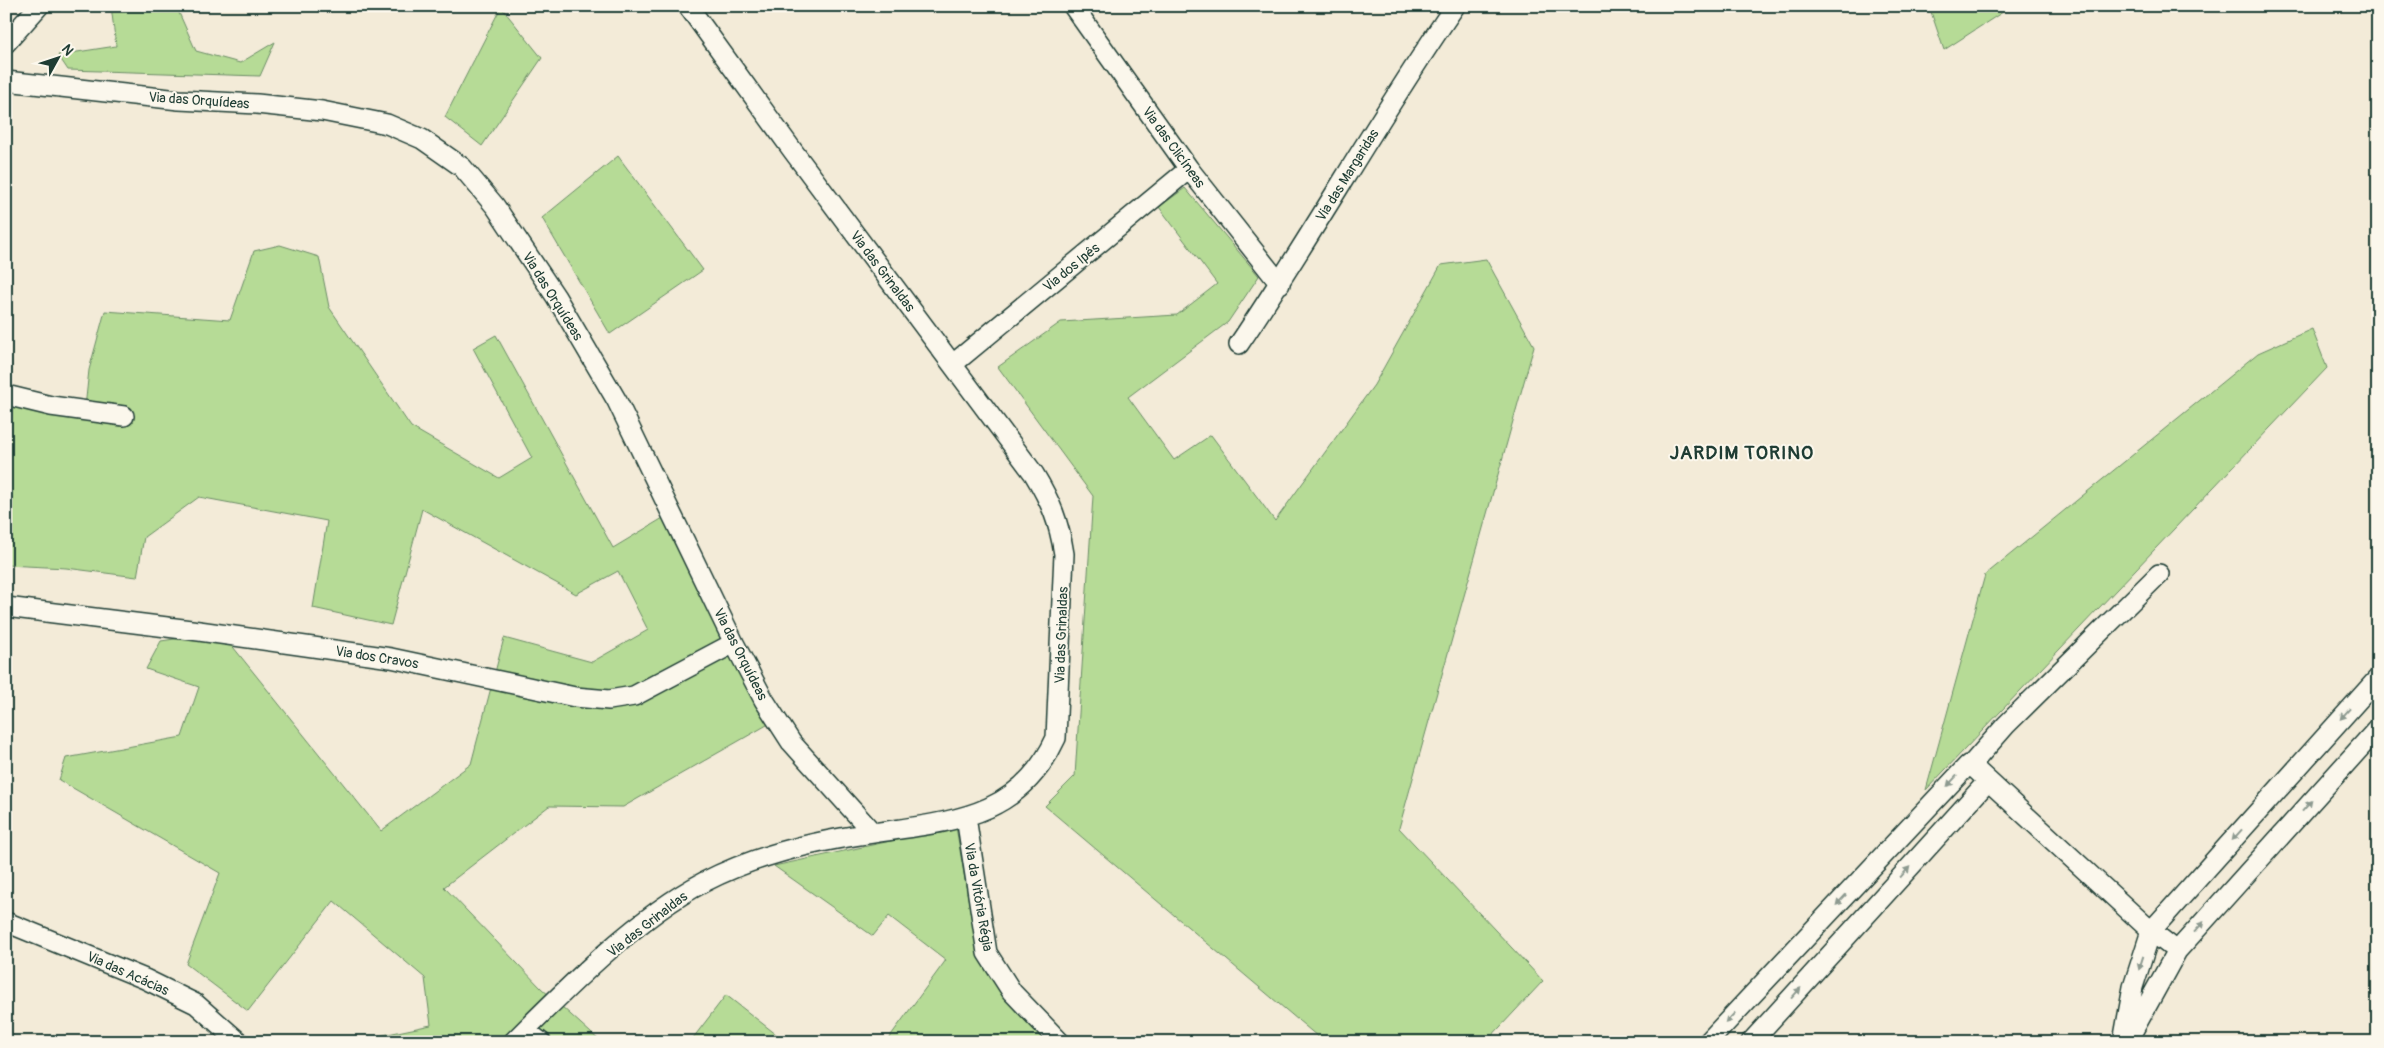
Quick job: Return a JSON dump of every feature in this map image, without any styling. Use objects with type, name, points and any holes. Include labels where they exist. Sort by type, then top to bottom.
[{"type":"street","points":[[6,42],[39,6]]},
{"type":"street","name":"Via das Grinaldas","points":[[519,1036],[638,927],[669,903],[703,882],[740,864],[783,851],[872,833],[918,828],[966,817],[1007,799],[1031,779],[1046,759],[1056,738],[1064,554],[1060,530],[1050,501],[1034,474],[793,151],[688,6]]},
{"type":"street","name":"Via das Clicíneas","points":[[1073,6],[1189,169],[1280,284]]},
{"type":"street","name":"Via das Margaridas","points":[[1239,344],[1280,284],[1411,70],[1456,6]]},
{"type":"street","name":"Via das Orquídeas","points":[[6,80],[178,100],[322,111],[387,124],[422,140],[462,168],[495,206],[556,297],[617,401],[734,643],[764,700],[791,742],[872,833]]},
{"type":"street","name":"Via dos Ipês","points":[[953,364],[1189,169]]},
{"type":"street","points":[[6,395],[51,406],[124,416]]},
{"type":"street","points":[[1708,1042],[1958,775],[1971,765],[2006,725],[2159,574]]},
{"type":"street","name":"Via dos Cravos","points":[[6,607],[199,631],[391,658],[575,697],[609,700],[634,696],[734,643]]},
{"type":"street","points":[[2123,1042],[2133,987],[2151,931],[2378,678]]},
{"type":"street","points":[[2127,1042],[2177,951],[2378,728]]},
{"type":"street","points":[[1971,765],[2151,931],[2177,951]]},
{"type":"street","points":[[1751,1042],[1988,781]]},
{"type":"street","name":"Via da Vitória Régia","points":[[966,817],[987,953],[1012,992],[1060,1042]]},
{"type":"street","name":"Via das Acácias","points":[[6,922],[145,979],[196,1004],[239,1042]]},
{"type":"street","points":[[519,1036],[541,1042]]},
{"type":"green space","points":[[111,6],[176,6],[196,51],[240,63],[275,42],[260,76],[68,70],[58,55],[116,46]]},
{"type":"green space","points":[[1929,6],[2012,6],[1944,50]]},
{"type":"green space","points":[[501,7],[542,58],[482,146],[445,117]]},
{"type":"green space","points":[[618,156],[703,270],[610,334],[542,218]]},
{"type":"green space","points":[[1185,188],[1259,276],[1228,322],[1128,397],[1174,460],[1211,435],[1275,521],[1374,385],[1441,265],[1486,259],[1534,346],[1399,828],[1543,981],[1486,1042],[1324,1042],[1045,806],[1075,776],[1093,496],[998,367],[1061,322],[1177,315],[1217,284],[1159,207]]},
{"type":"green space","points":[[280,245],[319,257],[329,307],[411,427],[499,478],[532,458],[473,348],[496,335],[613,548],[663,518],[774,721],[623,807],[549,806],[444,887],[541,988],[601,1042],[350,1042],[431,1025],[425,978],[334,901],[248,1011],[186,964],[220,873],[59,780],[66,758],[182,737],[199,687],[146,669],[161,641],[221,632],[381,831],[471,764],[504,638],[592,662],[648,630],[618,571],[576,594],[422,509],[391,625],[313,608],[327,521],[199,497],[144,537],[137,577],[66,568],[6,565],[6,405],[84,417],[89,370],[105,311],[230,320],[254,251]]},
{"type":"green space","points":[[2312,329],[2327,368],[1926,790],[1985,575],[2258,353]]},
{"type":"green space","points":[[956,827],[978,956],[1008,997],[1049,1042],[886,1042],[946,960],[889,916],[873,936],[774,866]]},
{"type":"green space","points":[[726,995],[786,1042],[690,1042]]},
{"type":"district","name":"JARDIM TORINO","points":[[1742,452]]}]
